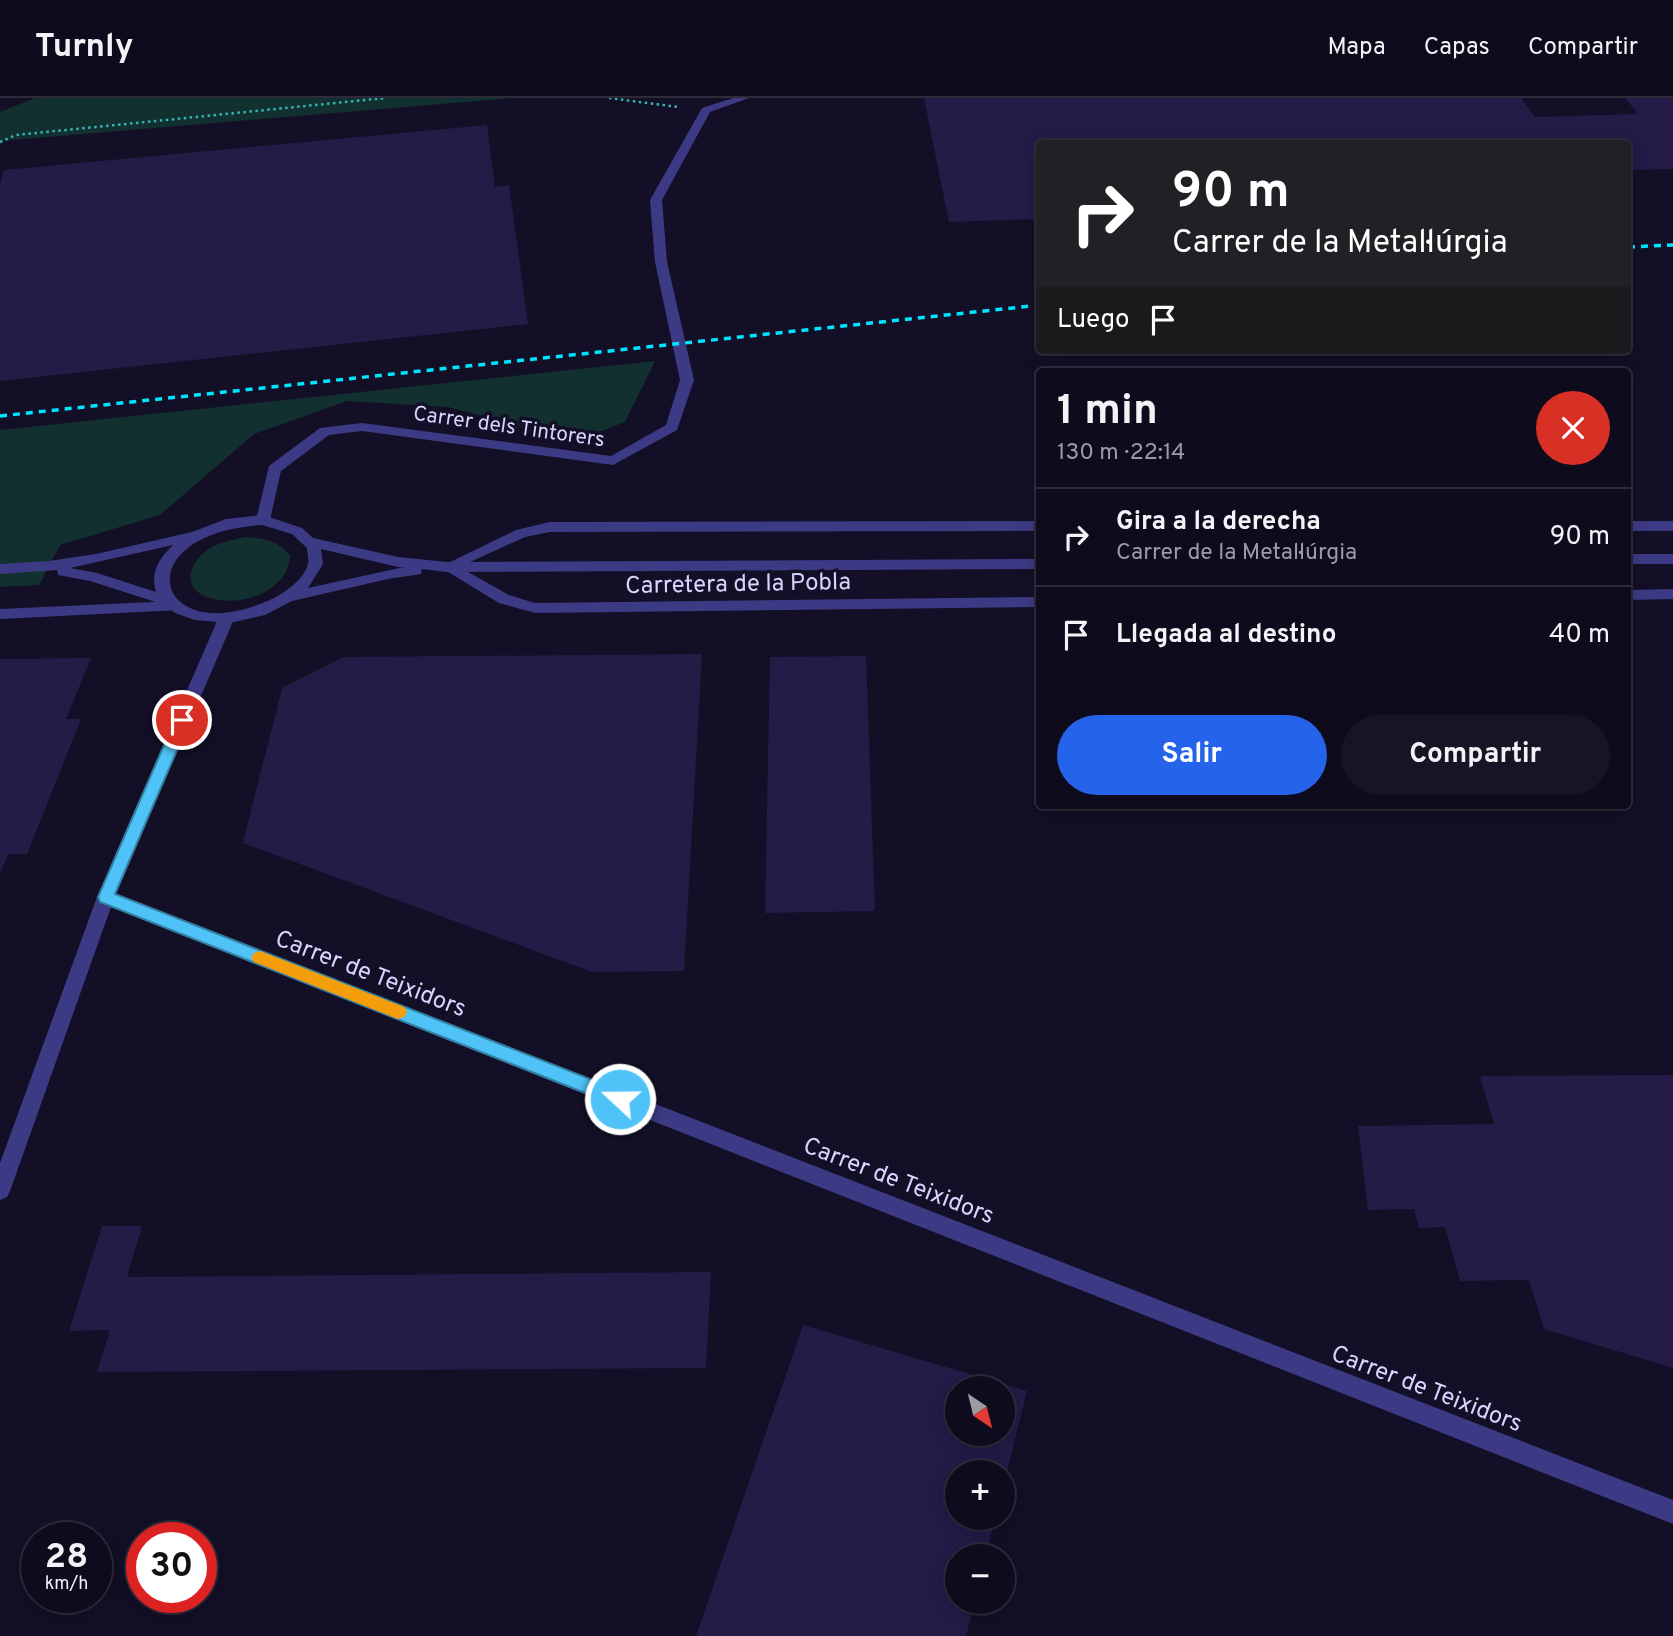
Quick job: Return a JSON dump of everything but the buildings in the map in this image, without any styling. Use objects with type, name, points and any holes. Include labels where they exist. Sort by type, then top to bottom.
[{"type":"street","points":[[706,110],[744,98]]},
{"type":"street","name":"Carrer dels Tintorers","points":[[263,520],[274,468],[325,431],[362,427],[613,461],[672,427],[687,380],[661,262],[656,200],[706,110]]},
{"type":"street","points":[[0,569],[42,569],[92,576],[173,604],[188,614],[226,619],[273,607],[293,596],[307,583],[315,569],[316,555],[312,542],[301,531],[263,520],[243,521],[96,561],[42,569]]},
{"type":"street","name":"Carretera de la Pobla","points":[[293,596],[388,574],[447,567],[521,533],[550,527],[1036,526]]},
{"type":"street","points":[[1631,526],[1673,526]]},
{"type":"street","points":[[173,604],[161,588],[163,567],[172,554],[203,532]]},
{"type":"street","name":"Carretera de la Pobla","points":[[312,542],[398,562],[447,567],[1036,564]]},
{"type":"street","points":[[1631,559],[1673,559]]},
{"type":"street","name":"Carretera de la Pobla","points":[[447,567],[504,599],[535,608],[1036,602]]},
{"type":"street","points":[[1631,595],[1673,594]]},
{"type":"street","points":[[0,614],[173,604]]},
{"type":"street","points":[[0,1191],[106,897],[226,619]]},
{"type":"street","name":"Carrer de Teixidors","points":[[106,897],[1673,1512]]},
{"type":"path","points":[[0,142],[16,135],[385,98]]},
{"type":"path","points":[[609,98],[706,110]]},
{"type":"green space","points":[[35,98],[513,98],[0,141],[0,112]]},
{"type":"green space","points":[[655,361],[625,422],[576,441],[448,407],[347,401],[254,434],[160,515],[60,545],[39,585],[0,587],[0,430]]},
{"type":"green space","points":[[245,537],[270,541],[290,555],[281,579],[272,588],[247,599],[220,600],[199,593],[191,581],[197,560],[213,547]]},
{"type":"railway","points":[[1631,247],[1673,245]]},
{"type":"railway","points":[[0,416],[1036,305]]},
{"type":"slow traffic","points":[[260,958],[398,1012]]},
{"type":"route","points":[[182,720],[106,897],[620,1099]]}]
